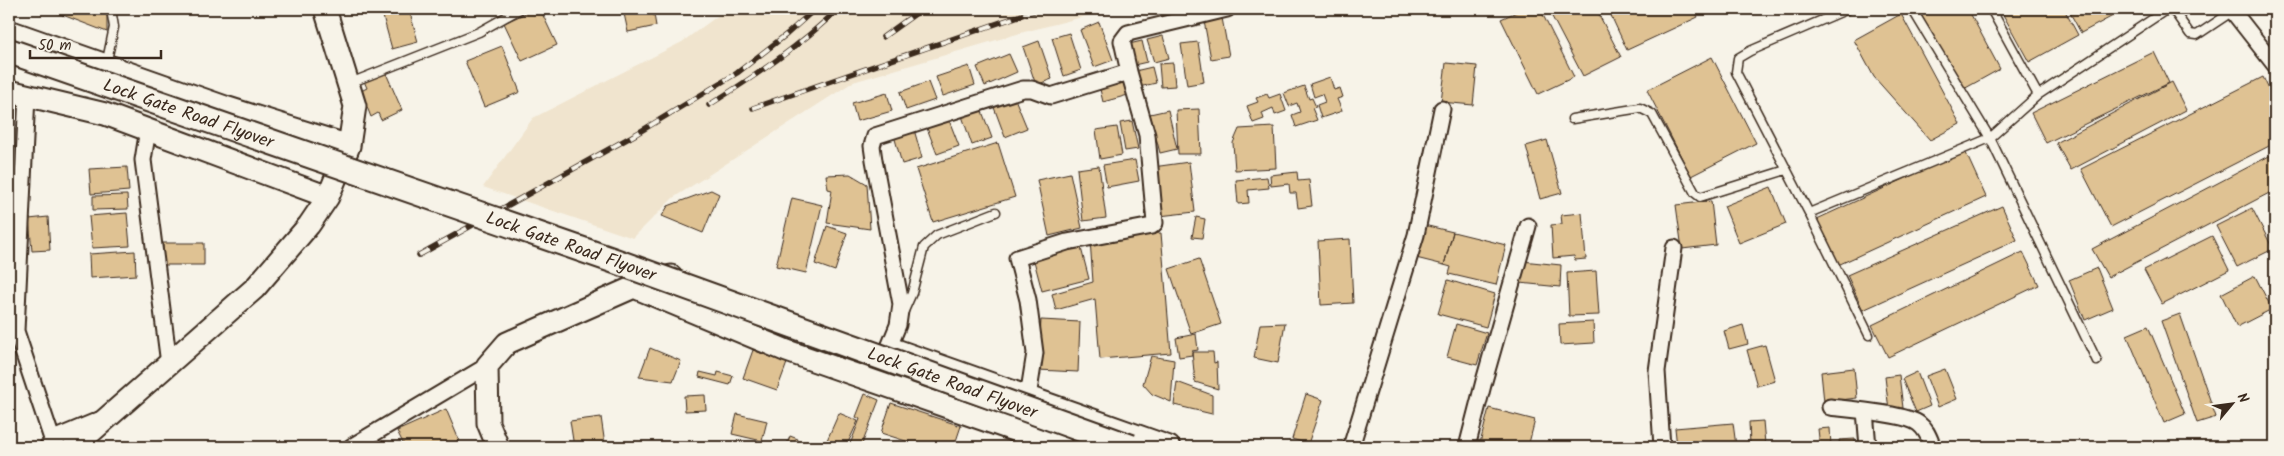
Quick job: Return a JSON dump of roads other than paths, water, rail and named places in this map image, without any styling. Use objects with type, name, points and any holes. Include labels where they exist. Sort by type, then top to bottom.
[{"type":"main road","name":"Lock Gate Road Flyover","points":[[9,51],[612,260],[1131,447]]},
{"type":"street","points":[[74,447],[255,288],[309,225],[328,197],[349,146],[355,106],[325,9]]},
{"type":"street","points":[[1028,397],[1035,353],[1028,300],[1017,258],[1067,242],[1152,226],[1155,223],[1147,135],[1128,72],[1122,41],[1128,33],[1227,9]]},
{"type":"street","points":[[2232,10],[2275,65]]},
{"type":"street","points":[[9,31],[225,107],[349,146]]},
{"type":"street","points":[[889,347],[898,325],[901,304],[880,205],[872,146],[876,136],[1023,89],[1032,89],[1051,96],[1128,72]]},
{"type":"street","points":[[109,416],[58,437],[50,445],[12,333],[18,93],[105,104],[148,129],[328,197]]},
{"type":"street","points":[[1351,447],[1416,235],[1442,109]]},
{"type":"street","points":[[148,129],[143,160],[169,364]]},
{"type":"street","points":[[1467,447],[1528,226]]},
{"type":"street","points":[[1662,447],[1657,371],[1674,248]]},
{"type":"street","points":[[351,447],[487,366],[507,342],[634,286],[678,274],[1169,447]]},
{"type":"street","points":[[634,286],[787,351],[1062,447]]},
{"type":"street","points":[[487,366],[488,422],[498,447]]},
{"type":"street","points":[[1830,407],[1865,410],[1917,422],[1927,431],[1933,447]]},
{"type":"street","points":[[1865,410],[1868,447]]},
{"type":"lane","points":[[105,104],[106,65],[114,28],[111,9]]},
{"type":"lane","points":[[348,83],[479,32],[520,9]]},
{"type":"lane","points":[[1848,9],[1750,50],[1738,58],[1736,72],[1809,213],[1869,335]]},
{"type":"lane","points":[[1912,9],[1990,138],[2097,361]]},
{"type":"lane","points":[[1992,9],[2038,95]]},
{"type":"lane","points":[[1809,213],[1990,138],[2038,95],[2162,12],[2170,10],[2176,14],[2190,34],[2197,35],[2232,10]]},
{"type":"lane","points":[[1572,119],[1640,108],[1648,111],[1652,114],[1695,193],[1700,197],[1786,170]]},
{"type":"lane","points":[[898,325],[912,293],[924,247],[937,235],[996,212]]},
{"type":"railway","points":[[419,255],[636,134],[737,73],[787,34],[815,9]]},
{"type":"railway","points":[[709,105],[776,60],[808,36],[838,9]]},
{"type":"railway","points":[[883,37],[922,9]]},
{"type":"railway","points":[[753,108],[1039,9]]}]
